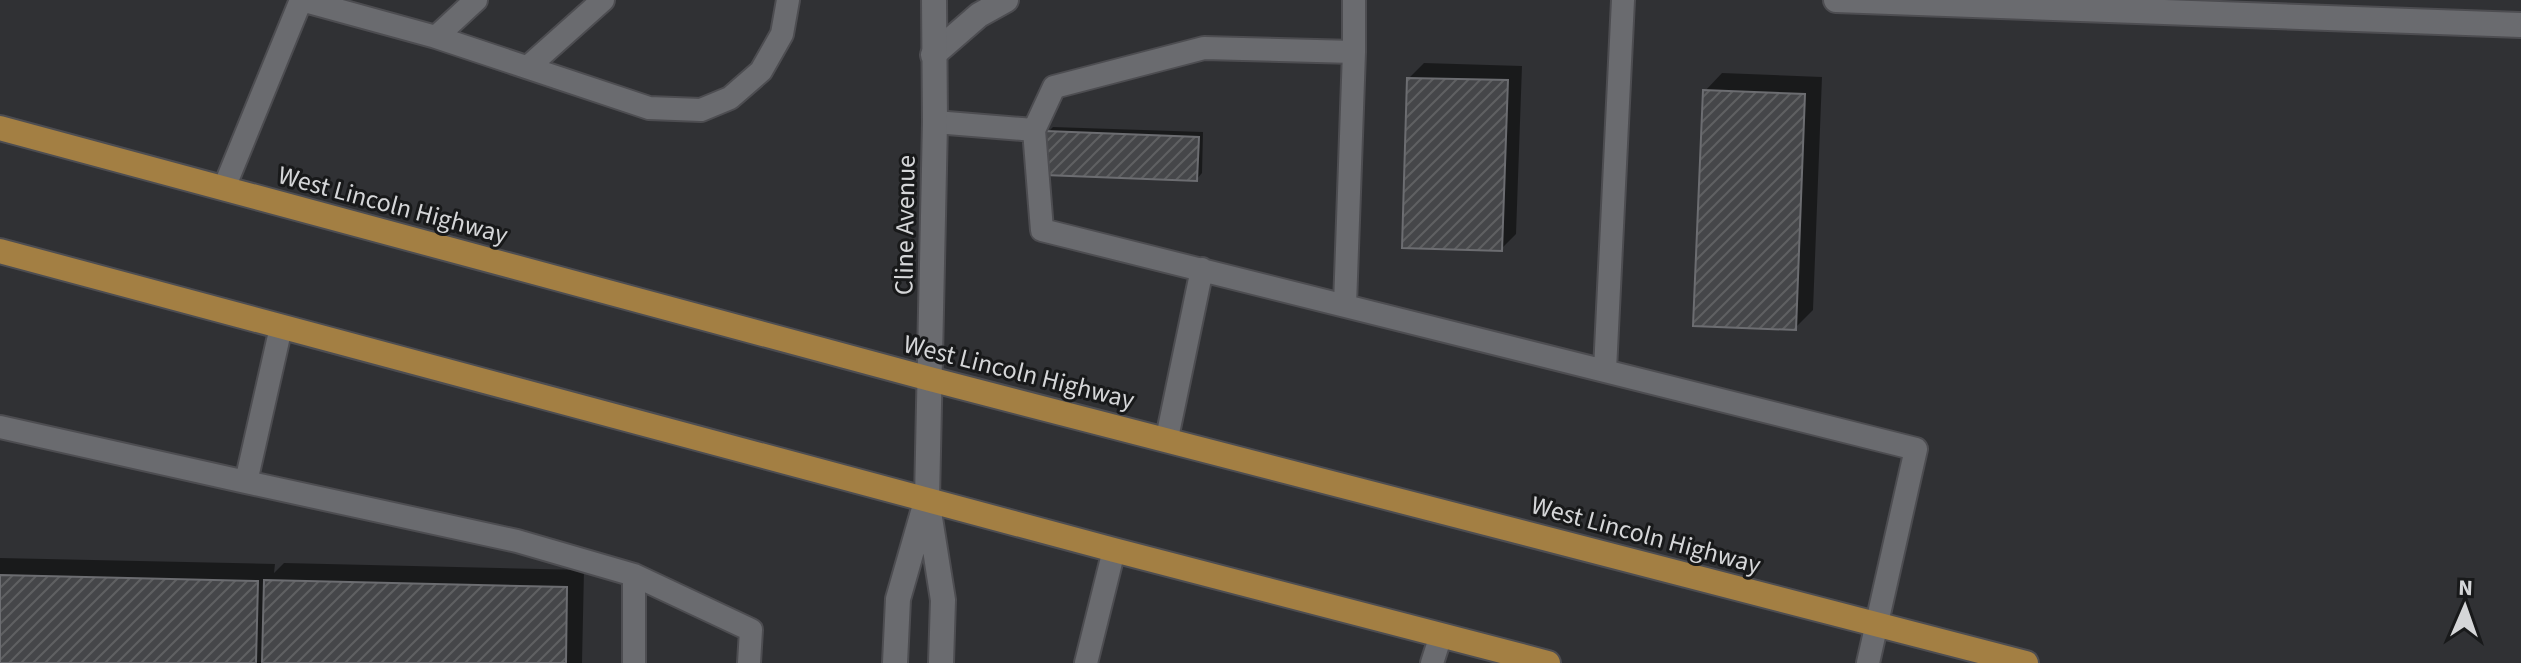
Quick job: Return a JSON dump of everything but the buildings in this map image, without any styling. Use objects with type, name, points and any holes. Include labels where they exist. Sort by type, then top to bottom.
[{"type":"main road","name":"West Lincoln Highway","points":[[0,128],[930,379],[2026,663]]},
{"type":"main road","points":[[0,251],[1114,550],[1548,663]]},
{"type":"street","name":"Cline Avenue","points":[[934,0],[935,122],[927,499],[943,600],[941,663]]},
{"type":"street","points":[[933,55],[979,15],[1006,0]]},
{"type":"street","points":[[1836,0],[2521,25]]},
{"type":"street","name":"Cline Avenue","points":[[895,663],[898,599],[927,499]]},
{"type":"lane","points":[[224,188],[300,0],[436,37],[649,108],[701,110],[730,98],[761,71],[782,34],[788,0]]},
{"type":"lane","points":[[436,37],[476,0]]},
{"type":"lane","points":[[528,67],[603,0]]},
{"type":"lane","points":[[1345,305],[1354,0]]},
{"type":"lane","points":[[1605,370],[1623,0]]},
{"type":"lane","points":[[1354,52],[1204,48],[1054,87],[1034,130],[1042,230],[1916,449],[1868,663]]},
{"type":"lane","points":[[935,122],[1034,130]]},
{"type":"lane","points":[[1167,438],[1202,269]]},
{"type":"lane","points":[[246,482],[281,327]]},
{"type":"lane","points":[[0,427],[517,541],[634,575],[751,630],[749,663]]},
{"type":"lane","points":[[1086,663],[1114,550]]},
{"type":"lane","points":[[634,575],[634,663]]},
{"type":"lane","points":[[1432,663],[1441,635]]}]
